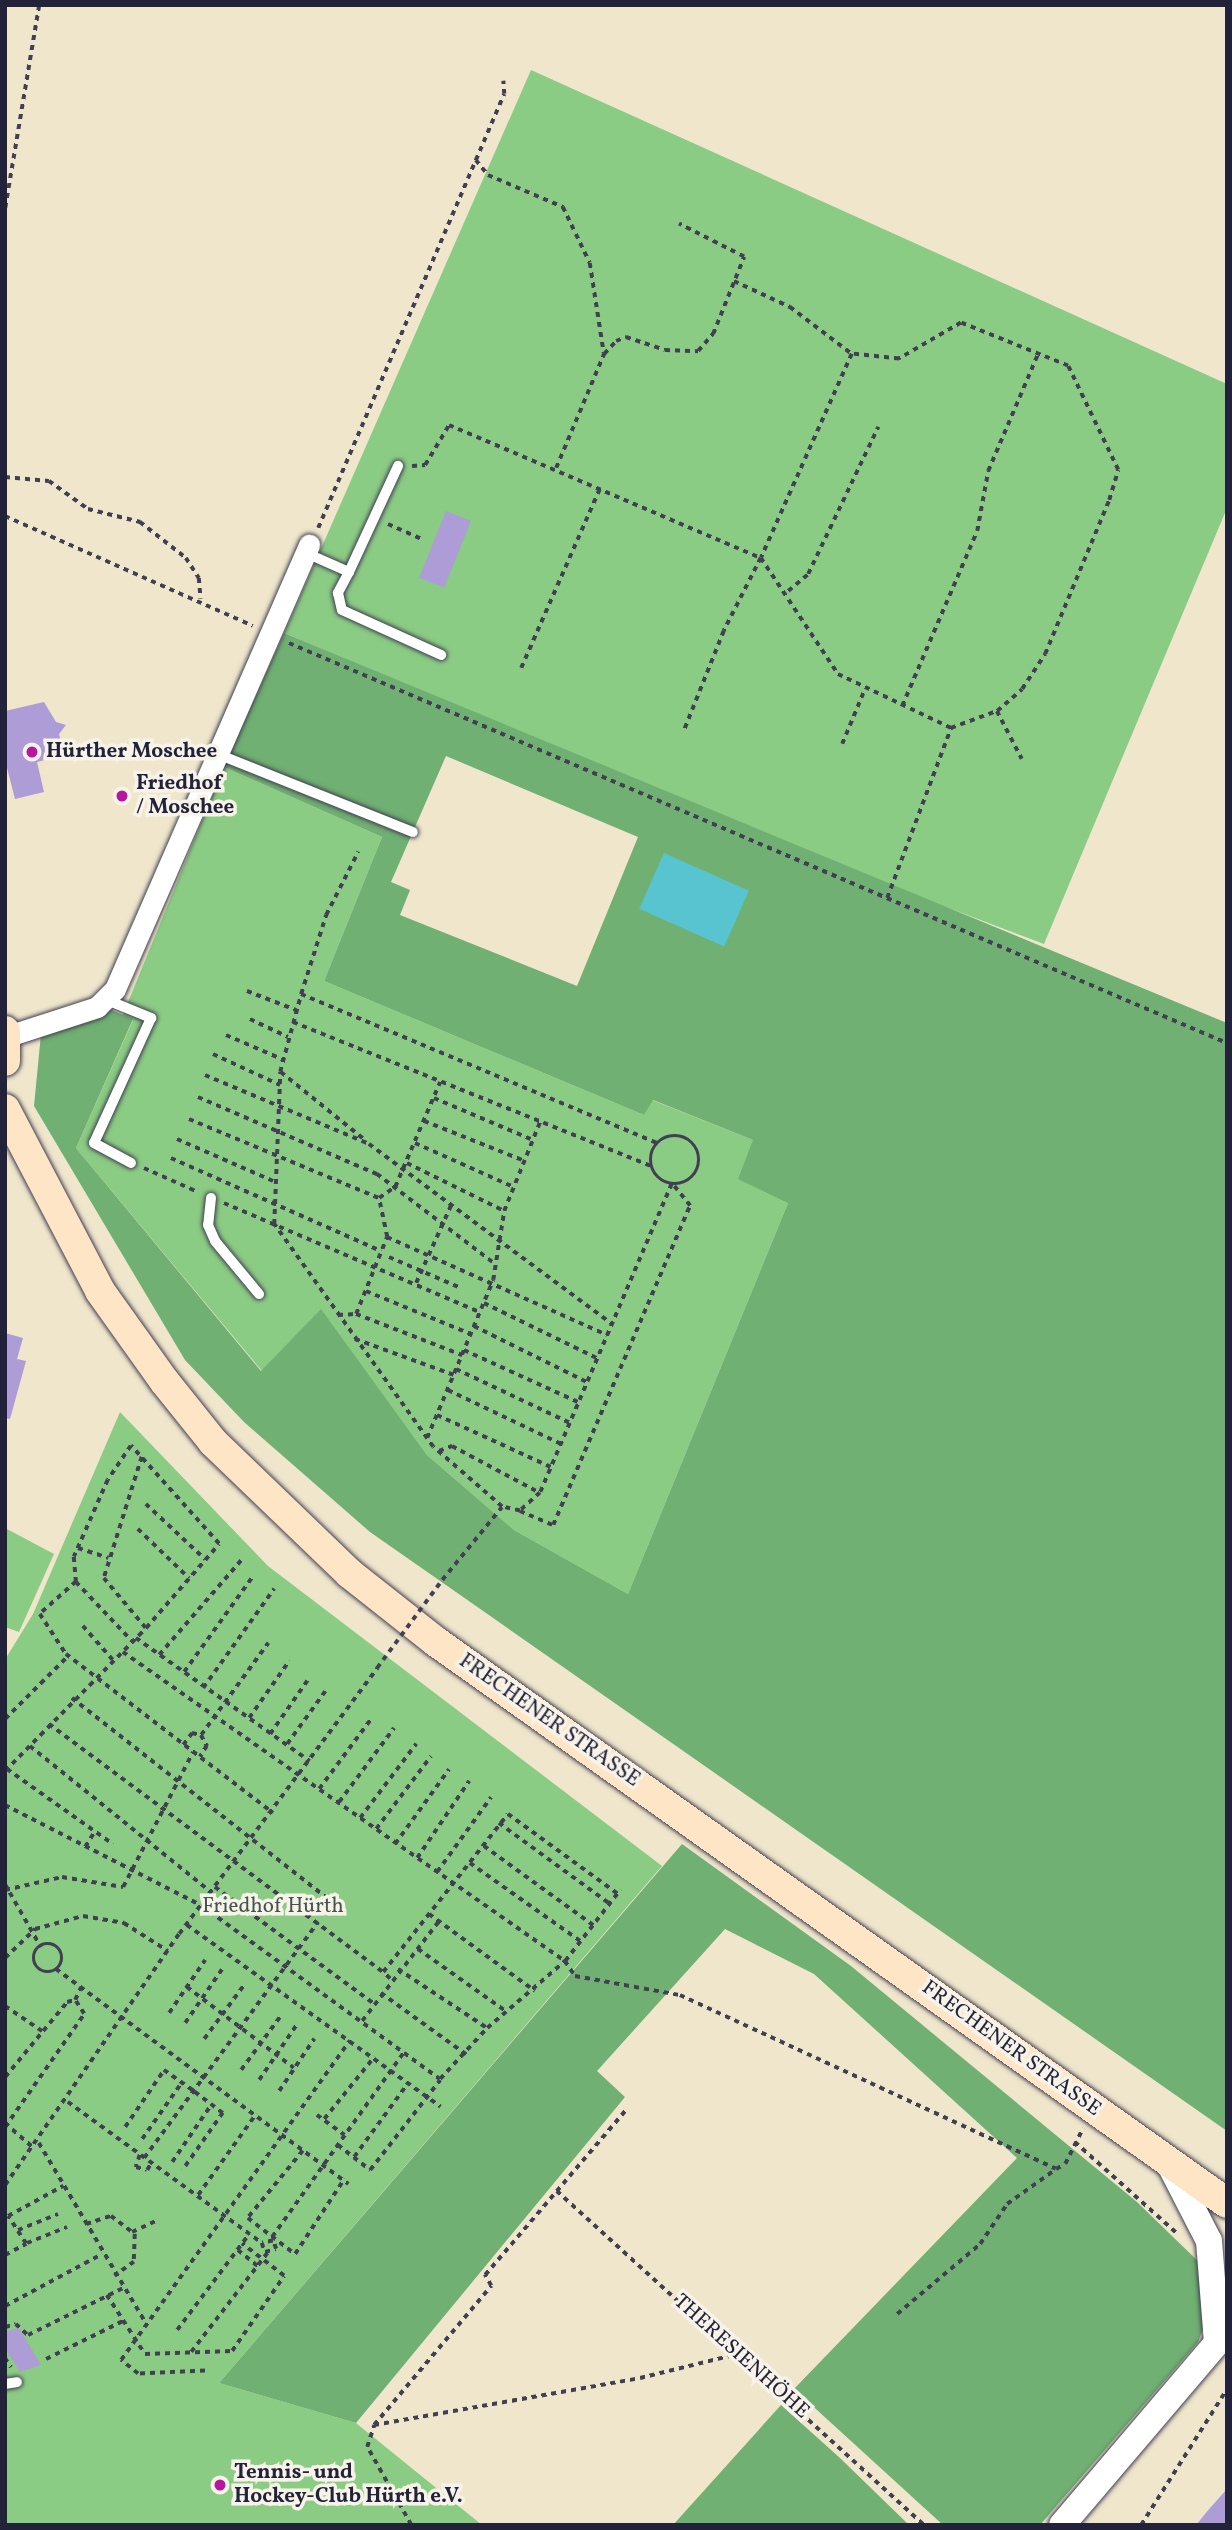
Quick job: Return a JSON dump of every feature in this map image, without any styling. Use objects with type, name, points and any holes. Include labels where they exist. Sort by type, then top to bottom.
[{"type":"main road","name":"FRECHENER STRASSE","points":[[5,1109],[100,1291],[165,1382],[213,1442],[349,1573],[435,1641],[1171,2166],[1227,2203]]},
{"type":"street","points":[[6,1043],[107,1000],[132,930],[214,752],[272,635],[307,549]]},
{"type":"street","points":[[1062,2525],[1222,2337],[1213,2260],[1205,2228],[1171,2166]]},
{"type":"lane","points":[[398,466],[338,593],[342,610],[441,654]]},
{"type":"lane","points":[[307,549],[349,572]]},
{"type":"lane","points":[[214,752],[413,832]]},
{"type":"lane","points":[[107,1000],[151,1018],[94,1143],[131,1163]]},
{"type":"lane","points":[[211,1198],[208,1225],[215,1241],[259,1294]]},
{"type":"path","points":[[5,208],[38,5]]},
{"type":"path","points":[[307,549],[504,94],[503,81]]},
{"type":"path","points":[[476,160],[488,174],[563,207],[590,263],[604,354]]},
{"type":"path","points":[[556,468],[604,354],[626,337],[665,350],[698,351],[707,346],[744,257],[679,224]]},
{"type":"path","points":[[398,466],[425,465],[449,425],[601,486],[761,558],[787,592],[822,659],[865,690],[951,728],[997,711],[1022,690],[1045,654],[1118,470],[1068,366],[961,323],[899,359],[852,354],[790,307],[734,281]]},
{"type":"path","points":[[684,731],[852,354]]},
{"type":"path","points":[[902,706],[977,531],[988,471],[1038,354]]},
{"type":"path","points":[[787,592],[808,573],[878,427]]},
{"type":"path","points":[[5,477],[49,481],[88,509],[140,523],[186,558],[199,578],[201,599]]},
{"type":"path","points":[[521,668],[601,486]]},
{"type":"path","points":[[5,516],[201,599],[272,635],[1227,1043]]},
{"type":"path","points":[[374,517],[421,539]]},
{"type":"path","points":[[842,744],[865,690]]},
{"type":"path","points":[[997,711],[1022,759]]},
{"type":"path","points":[[887,898],[951,728]]},
{"type":"path","points":[[293,1022],[652,1166],[672,1184],[690,1206],[553,1525],[520,1511],[502,1507],[439,1451],[337,1315],[274,1224],[273,1181],[280,1072],[288,1037],[326,915],[358,852]]},
{"type":"path","points":[[247,991],[296,1010]]},
{"type":"path","points":[[301,994],[658,1143],[681,1137],[698,1153],[694,1176],[672,1184],[540,1493],[520,1511]]},
{"type":"path","points":[[250,1019],[288,1037]]},
{"type":"path","points":[[226,1035],[284,1060]]},
{"type":"path","points":[[213,1054],[281,1084]]},
{"type":"path","points":[[280,1072],[404,1171],[612,1324]]},
{"type":"path","points":[[205,1075],[369,1144]]},
{"type":"path","points":[[379,1198],[396,1187],[440,1082]]},
{"type":"path","points":[[198,1097],[396,1187],[494,1263]]},
{"type":"path","points":[[433,1098],[533,1140]]},
{"type":"path","points":[[189,1119],[379,1198]]},
{"type":"path","points":[[424,1121],[525,1161]]},
{"type":"path","points":[[427,1438],[494,1280],[494,1263],[504,1211],[540,1122]]},
{"type":"path","points":[[177,1139],[273,1181]]},
{"type":"path","points":[[415,1143],[514,1186]]},
{"type":"path","points":[[652,1166],[658,1143]]},
{"type":"path","points":[[171,1158],[381,1251]]},
{"type":"path","points":[[131,1163],[480,1312]]},
{"type":"path","points":[[407,1163],[504,1211]]},
{"type":"path","points":[[356,1314],[387,1237],[379,1198]]},
{"type":"path","points":[[415,1283],[451,1205]]},
{"type":"path","points":[[387,1237],[430,1252],[494,1280],[607,1335]]},
{"type":"path","points":[[389,1257],[461,1288]]},
{"type":"path","points":[[365,1291],[471,1334]]},
{"type":"path","points":[[484,1303],[597,1358]]},
{"type":"path","points":[[337,1315],[356,1314],[462,1355]]},
{"type":"path","points":[[474,1326],[587,1382]]},
{"type":"path","points":[[355,1339],[454,1375]]},
{"type":"path","points":[[464,1350],[578,1402]]},
{"type":"path","points":[[456,1369],[570,1423]]},
{"type":"path","points":[[448,1390],[561,1444]]},
{"type":"path","points":[[437,1415],[551,1467]]},
{"type":"path","points":[[113,1844],[6,1770],[72,1698],[95,1679],[146,1628],[219,1544],[131,1446],[78,1548],[76,1582],[40,1614],[68,1656],[95,1679],[273,1813]]},
{"type":"path","points":[[439,1451],[452,1446],[540,1493]]},
{"type":"path","points":[[142,1457],[108,1558],[107,1587],[146,1628]]},
{"type":"path","points":[[146,1504],[205,1559]]},
{"type":"path","points":[[5,2185],[68,2102],[168,1951],[231,1863],[251,1843],[442,1580],[502,1507]]},
{"type":"path","points":[[138,1529],[189,1578]]},
{"type":"path","points":[[78,1548],[108,1558]]},
{"type":"path","points":[[159,1655],[243,1558]]},
{"type":"path","points":[[184,1672],[253,1576]]},
{"type":"path","points":[[76,1582],[134,1639],[310,1761]]},
{"type":"path","points":[[203,1688],[274,1590]]},
{"type":"path","points":[[83,1626],[113,1660]]},
{"type":"path","points":[[201,1735],[268,1643]]},
{"type":"path","points":[[123,1652],[565,1961],[585,1981],[635,1982],[680,1995],[1056,2169]]},
{"type":"path","points":[[5,1719],[68,1656]]},
{"type":"path","points":[[249,1718],[289,1661]]},
{"type":"path","points":[[270,1734],[309,1678]]},
{"type":"path","points":[[287,1744],[326,1690]]},
{"type":"path","points":[[72,1698],[174,1783],[330,1900]]},
{"type":"path","points":[[319,1789],[371,1719]]},
{"type":"path","points":[[49,1724],[158,1810],[318,1922],[390,1979]]},
{"type":"path","points":[[339,1803],[394,1728]]},
{"type":"path","points":[[184,1745],[192,1733],[201,1735],[207,1746],[200,1757]]},
{"type":"path","points":[[360,1819],[416,1744]]},
{"type":"path","points":[[30,1745],[211,1892]]},
{"type":"path","points":[[41,1947],[29,1933],[6,1888],[62,1877],[123,1888],[158,1810],[192,1752]]},
{"type":"path","points":[[376,1829],[431,1756]]},
{"type":"path","points":[[395,1843],[449,1769]]},
{"type":"path","points":[[417,1858],[469,1781]]},
{"type":"path","points":[[437,1872],[491,1797]]},
{"type":"path","points":[[5,1805],[84,1848],[202,1906],[285,1962],[440,2079]]},
{"type":"path","points":[[338,2145],[370,2171],[440,2079],[467,2055],[486,2028],[535,1991],[565,1961],[619,1892],[508,1814],[383,1972]]},
{"type":"path","points":[[499,1823],[610,1904]]},
{"type":"path","points":[[84,1848],[95,1831]]},
{"type":"path","points":[[484,1845],[593,1925]]},
{"type":"path","points":[[470,1863],[580,1941]]},
{"type":"path","points":[[215,1887],[373,2003]]},
{"type":"path","points":[[428,1914],[535,1991]]},
{"type":"path","points":[[5,1958],[29,1933],[61,1919],[107,1918],[168,1951]]},
{"type":"path","points":[[362,2021],[390,1979],[439,1921]]},
{"type":"path","points":[[144,2158],[195,2092],[285,1962],[318,1922]]},
{"type":"path","points":[[187,1924],[441,2107]]},
{"type":"path","points":[[56,1969],[62,1961],[57,1945],[41,1947],[34,1954],[39,1971],[56,1969],[349,2184]]},
{"type":"path","points":[[418,1949],[507,2012]]},
{"type":"path","points":[[169,2013],[205,1960]]},
{"type":"path","points":[[185,2023],[222,1969]]},
{"type":"path","points":[[398,1969],[486,2028]]},
{"type":"path","points":[[204,2039],[244,1985]]},
{"type":"path","points":[[5,2077],[42,2031],[75,2000],[81,1987]]},
{"type":"path","points":[[187,1987],[294,2068]]},
{"type":"path","points":[[381,1993],[467,2055]]},
{"type":"path","points":[[34,2148],[6,2125],[84,2014],[75,2000]]},
{"type":"path","points":[[5,2006],[42,2031]]},
{"type":"path","points":[[241,2070],[282,2014]]},
{"type":"path","points":[[259,2080],[297,2024]]},
{"type":"path","points":[[279,2091],[314,2039]]},
{"type":"path","points":[[205,2371],[128,2370],[121,2360],[350,2040]]},
{"type":"path","points":[[262,2243],[273,2239],[404,2052]]},
{"type":"path","points":[[324,2119],[374,2057]]},
{"type":"path","points":[[125,2127],[164,2070],[182,2082],[223,2113],[183,2170]]},
{"type":"path","points":[[142,2139],[182,2082]]},
{"type":"path","points":[[354,2157],[408,2083]]},
{"type":"path","points":[[68,2102],[226,2216],[262,2243],[268,2252]]},
{"type":"path","points":[[172,2162],[211,2105]]},
{"type":"path","points":[[411,2525],[367,2446],[374,2425],[491,2286],[485,2275],[625,2111]]},
{"type":"path","points":[[198,2196],[256,2114]]},
{"type":"path","points":[[317,2115],[345,2135]]},
{"type":"path","points":[[897,2314],[980,2244],[1007,2204],[1056,2169],[1075,2142],[1213,2260]]},
{"type":"path","points":[[39,2143],[115,2276],[146,2323]]},
{"type":"path","points":[[304,2150],[248,2218],[273,2239],[295,2254],[344,2179]]},
{"type":"path","points":[[140,2155],[135,2167],[147,2170],[151,2163]]},
{"type":"path","points":[[26,2244],[8,2216],[63,2186]]},
{"type":"path","name":"THERESIENHÖHE","points":[[557,2191],[924,2525]]},
{"type":"path","points":[[18,2230],[58,2214]]},
{"type":"path","points":[[86,2224],[111,2216],[132,2232],[134,2262],[115,2276]]},
{"type":"path","points":[[132,2232],[158,2220]]},
{"type":"path","points":[[5,2255],[67,2227]]},
{"type":"path","points":[[177,2330],[249,2234]]},
{"type":"path","points":[[191,2352],[268,2252],[276,2249],[273,2239]]},
{"type":"path","points":[[107,2295],[145,2354],[232,2351],[284,2276],[242,2244]]},
{"type":"path","points":[[238,2250],[258,2266]]},
{"type":"path","points":[[5,2306],[103,2254]]},
{"type":"path","points":[[5,2327],[16,2324],[28,2335],[123,2288]]},
{"type":"path","points":[[46,2359],[123,2321]]},
{"type":"path","points":[[374,2425],[627,2380],[738,2354]]},
{"type":"path","points":[[1141,2525],[1227,2389]]},
{"type":"green space","points":[[531,70],[1227,384],[1227,508],[1044,944],[862,875],[284,633]]},
{"type":"green space","points":[[284,633],[1227,1023],[1227,2131],[370,1532],[244,1422],[185,1360],[34,1106],[41,1034],[111,1010],[133,1019],[76,1148],[261,1371],[321,1309],[427,1455],[514,1530],[628,1594],[788,1203],[738,1179],[753,1140],[653,1100],[644,1115],[324,981],[382,837],[224,767]],"holes":[[[446,756],[638,837],[577,986],[400,915],[410,890],[391,882]]]},
{"type":"green space","points":[[224,767],[382,837],[324,981],[644,1115],[652,1100],[753,1140],[788,1203],[628,1594],[514,1530],[427,1455],[321,1310],[262,1371],[76,1148],[133,1020],[122,1017]]},
{"type":"green space","name":"Friedhof Hürth","points":[[120,1412],[268,1566],[662,1866],[219,2383],[356,2423],[482,2525],[5,2525],[6,1658],[33,1614]]},
{"type":"green space","points":[[5,1528],[54,1554],[19,1632],[5,1627]]},
{"type":"green space","points":[[682,1844],[851,1966],[1137,2202],[1203,2266],[1207,2319],[1198,2342],[1040,2525],[943,2525],[794,2389],[1017,2158],[814,1974],[725,1929],[597,2071],[625,2097],[356,2423],[219,2383]]},
{"type":"green space","points":[[781,2405],[840,2458],[909,2525],[673,2525]]},
{"type":"water","points":[[664,853],[749,891],[724,947],[639,909]]},
{"type":"building","points":[[446,511],[471,521],[444,588],[419,578]]},
{"type":"building","name":"Hürther Moschee","points":[[44,702],[56,722],[66,725],[59,734],[62,746],[57,757],[37,762],[44,792],[15,799],[5,760],[5,711]]},
{"type":"building","points":[[5,1333],[23,1338],[17,1359],[26,1361],[10,1419],[5,1418]]},
{"type":"building","points":[[19,2328],[41,2365],[20,2372],[5,2348],[5,2332]]},
{"type":"building","points":[[1227,2489],[1227,2525],[1196,2525],[1210,2508]]},
{"type":"place","name":"Hürther Moschee","points":[[32,752]]},
{"type":"place","name":"Friedhof / Moschee","points":[[122,796]]},
{"type":"place","name":"Tennis- und Hockey-Club Hürth e.V.","points":[[220,2485]]}]
